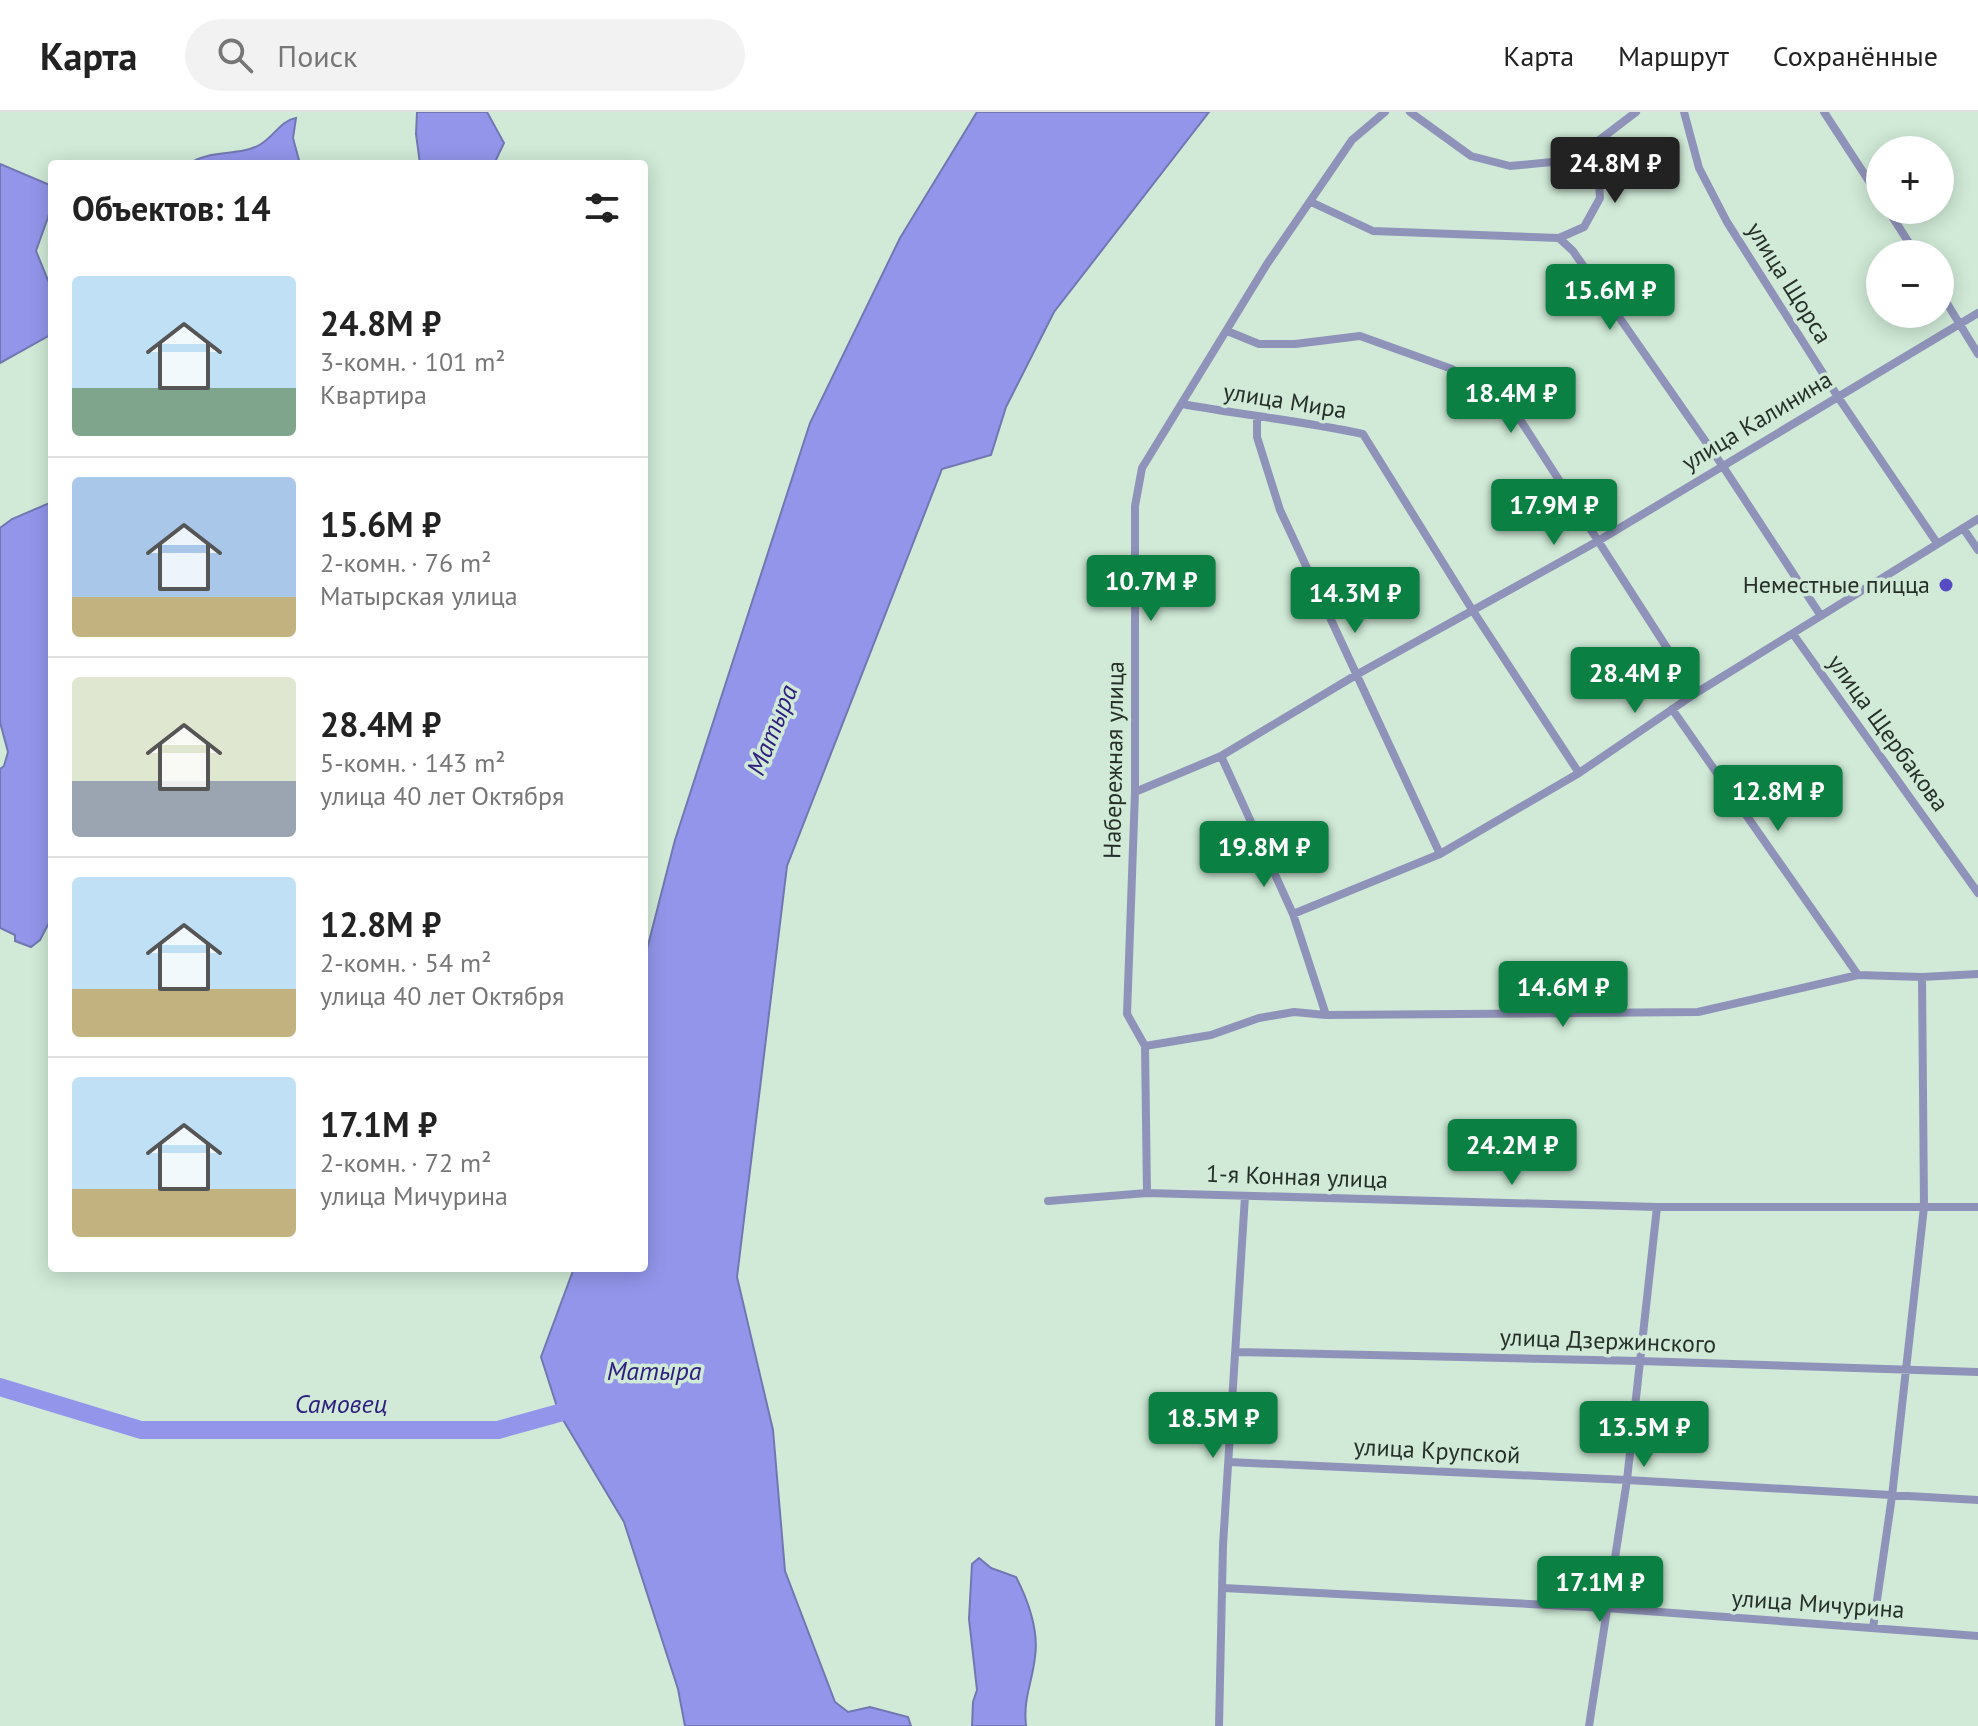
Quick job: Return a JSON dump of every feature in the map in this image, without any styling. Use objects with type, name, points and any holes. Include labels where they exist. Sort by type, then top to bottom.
[{"type":"street","name":"Набережная улица","points":[[1147,1193],[1145,1046],[1127,1014],[1135,792],[1135,506],[1142,468],[1267,264],[1352,140],[1385,112]]},
{"type":"street","points":[[1410,112],[1471,156],[1510,166],[1562,161],[1585,151],[1636,112]]},
{"type":"street","name":"улица Щорса","points":[[1684,112],[1699,168],[1727,222],[1838,397],[1937,543]]},
{"type":"street","points":[[1824,112],[1866,176]]},
{"type":"street","points":[[1311,202],[1373,231],[1559,238],[1584,227],[1600,198],[1598,165],[1585,151]]},
{"type":"street","points":[[1559,238],[1573,251],[1722,465],[1821,616]]},
{"type":"street","name":"улица Калинина","points":[[1135,792],[1221,756],[1356,675],[1598,541],[1978,313]]},
{"type":"street","points":[[1954,314],[1978,354]]},
{"type":"street","points":[[1227,331],[1259,344],[1295,344],[1360,336],[1452,369],[1521,421],[1696,693]]},
{"type":"street","name":"улица Мира","points":[[1182,404],[1257,417],[1311,422],[1363,434],[1579,773]]},
{"type":"street","points":[[1257,417],[1257,437],[1280,510],[1440,854]]},
{"type":"street","points":[[1293,914],[1440,854],[1579,773],[1696,693],[1978,519]]},
{"type":"street","points":[[1963,528],[1978,550]]},
{"type":"street","name":"улица Щербакова","points":[[1793,634],[1978,893]]},
{"type":"street","points":[[1672,709],[1858,975]]},
{"type":"street","points":[[1221,756],[1293,914],[1326,1015]]},
{"type":"street","points":[[1145,1046],[1211,1035],[1259,1018],[1294,1012],[1326,1015],[1698,1012],[1858,975],[1922,977],[1978,974]]},
{"type":"street","points":[[1873,1628],[1892,1496],[1924,1207],[1922,977]]},
{"type":"street","name":"1-я Конная улица","points":[[1048,1201],[1147,1193],[1657,1207],[1978,1207]]},
{"type":"street","points":[[1219,1726],[1223,1545],[1245,1196]]},
{"type":"street","points":[[1589,1726],[1627,1480],[1657,1207]]},
{"type":"street","name":"улица Дзержинского","points":[[1236,1352],[1978,1372]]},
{"type":"street","name":"улица Крупской","points":[[1229,1462],[1978,1500]]},
{"type":"street","name":"улица Мичурина","points":[[1223,1588],[1606,1608],[1978,1636]]},
{"type":"water","points":[[417,112],[487,112],[504,143],[496,160],[419,160]]},
{"type":"water","name":"Матыра","points":[[977,112],[1209,112],[1054,312],[1006,407],[991,455],[942,469],[787,866],[737,1277],[773,1430],[785,1571],[835,1702],[848,1712],[870,1707],[908,1717],[911,1726],[685,1726],[678,1689],[624,1522],[559,1413],[541,1357],[573,1272],[648,1272],[648,945],[675,840],[810,423],[900,238]]},
{"type":"water","points":[[296,118],[293,138],[299,160],[195,160],[253,148],[266,141],[286,122]]},
{"type":"water","points":[[0,164],[48,184],[48,217],[36,251],[48,280],[48,336],[0,363]]},
{"type":"water","points":[[48,504],[48,925],[40,940],[31,947],[15,941],[15,935],[0,928],[0,769],[8,752],[0,722],[0,528],[12,519]]},
{"type":"water","points":[[979,1558],[991,1568],[1016,1577],[1032,1616],[1036,1647],[1026,1726],[972,1726],[977,1690],[969,1619],[972,1564]]},
{"type":"waterway","name":"Самовец","points":[[0,1387],[141,1430],[498,1430],[559,1413],[578,1403]]},
{"type":"place","name":"Неместные пицца","points":[[1946,585]]}]
